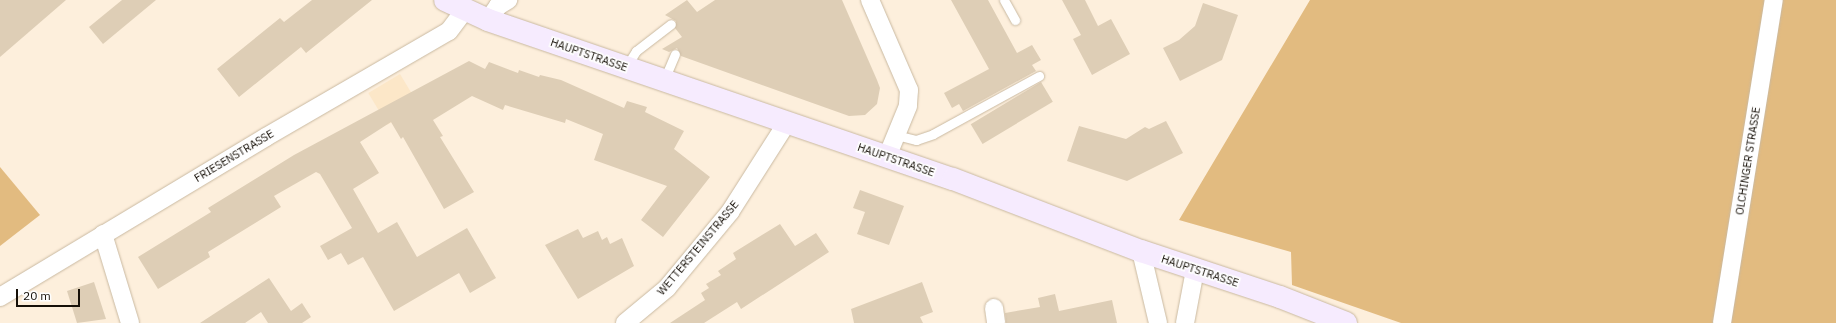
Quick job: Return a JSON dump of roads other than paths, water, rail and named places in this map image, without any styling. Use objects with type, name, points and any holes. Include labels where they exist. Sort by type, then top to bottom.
[{"type":"main road","name":"HAUPTSTRASSE","points":[[445,0],[464,11],[488,20],[786,124],[1025,205],[1141,252],[1280,296],[1346,323]]},
{"type":"street","points":[[488,20],[498,6],[508,0]]},
{"type":"street","points":[[870,0],[909,90],[908,106],[887,157]]},
{"type":"street","name":"OLCHINGER STRASSE","points":[[1722,323],[1774,0]]},
{"type":"street","name":"FRIESENSTRASSE","points":[[0,297],[103,234],[449,31],[464,11]]},
{"type":"street","name":"WETTERSTEINSTRASSE","points":[[625,323],[667,288],[730,212],[786,124]]},
{"type":"street","points":[[103,234],[130,323]]},
{"type":"street","points":[[1141,252],[1158,323]]},
{"type":"street","points":[[1185,323],[1195,270]]},
{"type":"lane","points":[[1004,0],[1015,20]]},
{"type":"lane","points":[[625,68],[636,51],[672,24]]},
{"type":"lane","points":[[663,81],[676,54]]},
{"type":"lane","points":[[896,135],[916,140],[933,134],[1039,76]]}]
